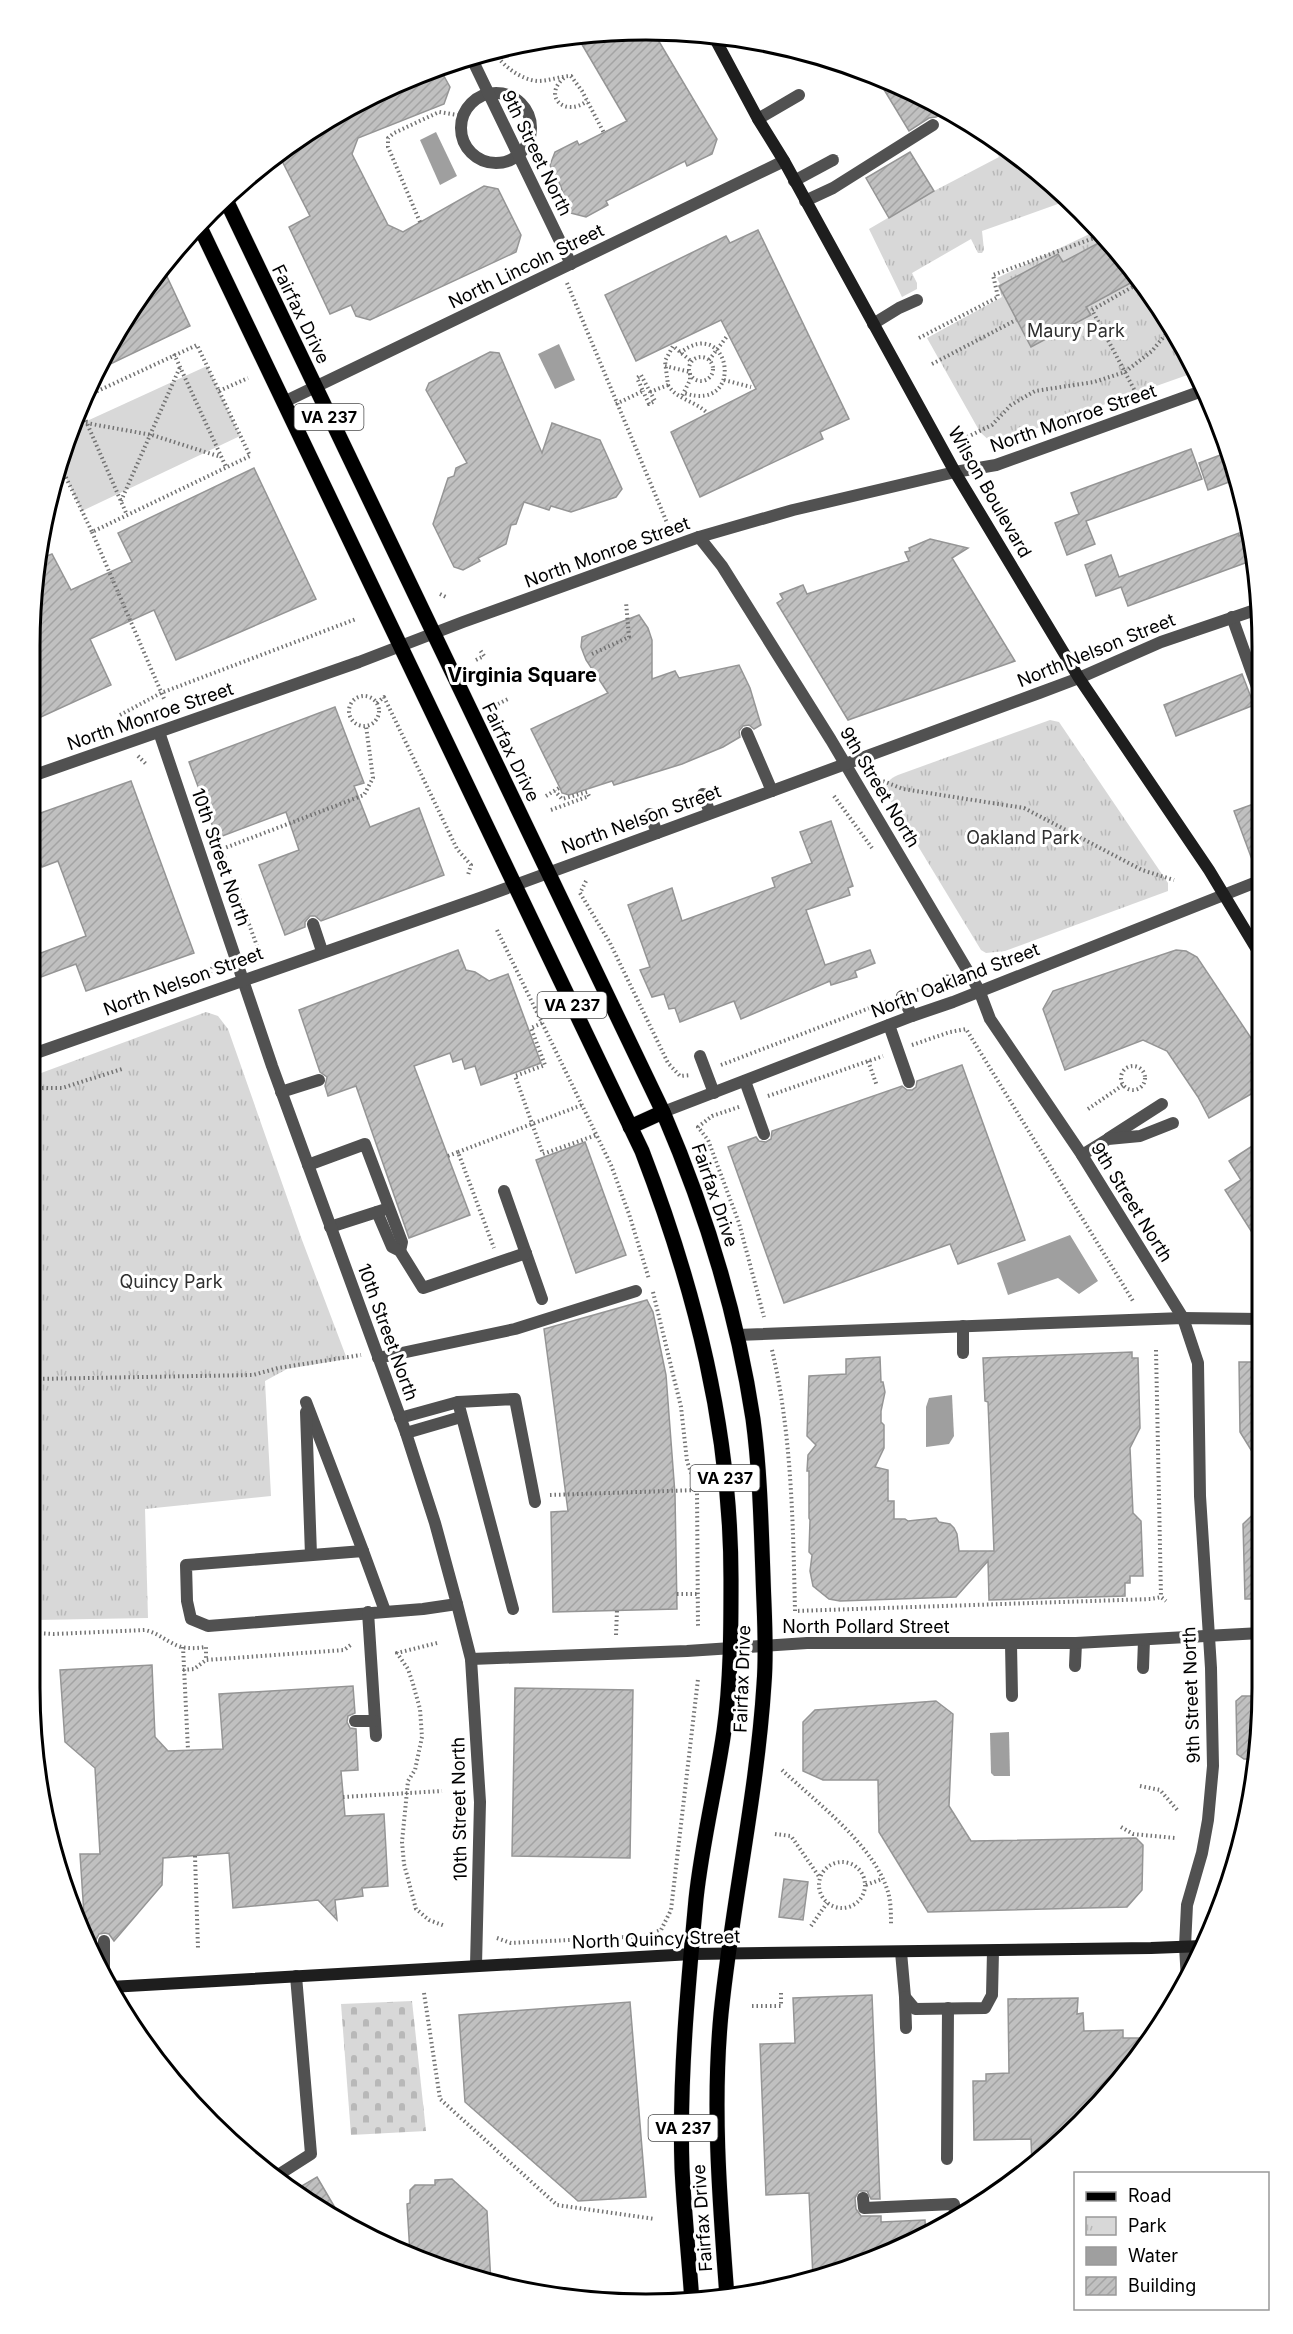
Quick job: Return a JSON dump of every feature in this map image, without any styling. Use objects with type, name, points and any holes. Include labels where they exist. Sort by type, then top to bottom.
[{"type":"main road","name":"Wilson Boulevard","points":[[718,45],[956,472],[1079,678],[1209,870],[1252,942]]},
{"type":"main road","name":"Fairfax Drive","points":[[229,207],[663,1112],[715,1251],[737,1335],[753,1420],[760,1503],[765,1644],[760,1730],[721,2014],[717,2170],[727,2288]]},
{"type":"main road","name":"Fairfax Drive","points":[[203,234],[630,1127],[660,1200],[701,1331],[714,1398],[728,1500],[731,1576],[730,1647],[724,1730],[696,1898],[684,2066],[682,2165],[691,2291]]},
{"type":"main road","points":[[630,1127],[663,1112]]},
{"type":"main road","name":"North Quincy Street","points":[[120,1986],[692,1954],[1194,1946]]},
{"type":"street","name":"9th Street North","points":[[475,66],[571,264]]},
{"type":"street","points":[[489,94],[512,97],[526,110],[531,128],[526,147],[519,155],[502,163],[491,164],[472,155],[462,137],[463,116],[475,100],[489,94]]},
{"type":"street","points":[[758,119],[799,95]]},
{"type":"street","points":[[805,201],[833,188],[933,125]]},
{"type":"street","points":[[794,181],[833,160]]},
{"type":"street","name":"North Lincoln Street","points":[[284,402],[783,161]]},
{"type":"street","points":[[873,324],[917,300]]},
{"type":"street","name":"North Monroe Street","points":[[40,773],[699,537],[793,510],[956,472],[996,465],[1196,393]]},
{"type":"street","name":"9th Street North","points":[[699,537],[722,566],[846,764],[979,990],[990,1019],[1082,1155],[1183,1318],[1197,1363],[1200,1496],[1211,1668],[1213,1766],[1204,1842],[1187,1905],[1186,1963]]},
{"type":"street","name":"North Nelson Street","points":[[40,1052],[480,897],[772,791],[1079,678],[1161,642],[1251,611]]},
{"type":"street","points":[[1232,617],[1252,673]]},
{"type":"street","name":"10th Street North","points":[[159,732],[281,1092],[400,1418],[435,1523],[457,1604],[471,1659],[480,1802],[477,1965]]},
{"type":"street","points":[[747,733],[772,791]]},
{"type":"street","points":[[703,794],[710,813]]},
{"type":"street","points":[[650,814],[657,832]]},
{"type":"street","name":"North Oakland Street","points":[[663,1112],[953,1002],[1252,884]]},
{"type":"street","points":[[313,924],[322,951]]},
{"type":"street","points":[[902,996],[912,1016]]},
{"type":"street","points":[[889,1025],[909,1082]]},
{"type":"street","points":[[700,1056],[714,1093]]},
{"type":"street","points":[[281,1092],[319,1080]]},
{"type":"street","points":[[745,1081],[764,1134]]},
{"type":"street","points":[[1082,1155],[1162,1104]]},
{"type":"street","points":[[1108,1139],[1140,1136],[1173,1122]]},
{"type":"street","points":[[308,1165],[365,1144],[392,1247],[400,1251],[423,1288],[525,1253]]},
{"type":"street","points":[[504,1191],[542,1299]]},
{"type":"street","points":[[330,1227],[383,1210]]},
{"type":"street","points":[[377,1355],[514,1329],[636,1291]]},
{"type":"street","points":[[737,1335],[1183,1318],[1252,1319]]},
{"type":"street","points":[[963,1326],[963,1353]]},
{"type":"street","points":[[400,1418],[458,1402],[515,1399],[535,1499]]},
{"type":"street","points":[[311,1555],[306,1402],[385,1611]]},
{"type":"street","points":[[458,1402],[513,1609]]},
{"type":"street","points":[[405,1434],[461,1417]]},
{"type":"street","points":[[363,1551],[186,1565],[187,1601],[191,1618],[208,1626],[457,1604]]},
{"type":"street","points":[[368,1612],[376,1736]]},
{"type":"street","name":"North Pollard Street","points":[[471,1659],[687,1651],[765,1644],[1076,1643],[1252,1634]]},
{"type":"street","points":[[1143,1668],[1144,1640]]},
{"type":"street","points":[[1076,1643],[1076,1666]]},
{"type":"street","points":[[1011,1644],[1012,1696]]},
{"type":"street","points":[[355,1721],[375,1721]]},
{"type":"street","points":[[104,1941],[104,1958]]},
{"type":"street","points":[[904,1997],[915,2009],[985,2008],[992,1995],[993,1951]]},
{"type":"street","points":[[901,1952],[906,2028]]},
{"type":"street","points":[[283,2172],[311,2154],[296,1976]]},
{"type":"street","points":[[947,2159],[948,2008]]},
{"type":"street","points":[[864,2198],[864,2208],[954,2204],[955,2209]]},
{"type":"path","points":[[498,59],[526,78],[537,81],[571,76],[576,80],[604,133]]},
{"type":"path","points":[[564,77],[556,84],[557,101],[564,107],[573,109],[587,101]]},
{"type":"path","points":[[420,222],[388,147],[388,138],[439,112],[463,116]]},
{"type":"path","points":[[919,338],[998,297],[993,275],[1093,237]]},
{"type":"path","points":[[571,264],[566,285],[670,531]]},
{"type":"path","points":[[1133,287],[1092,310],[1136,393]]},
{"type":"path","points":[[932,364],[1016,320]]},
{"type":"path","points":[[709,360],[728,335]]},
{"type":"path","points":[[963,439],[992,425],[1011,405],[1035,391],[1094,382],[1125,372],[1152,351],[1165,335]]},
{"type":"path","points":[[681,353],[687,347],[697,344],[710,346],[724,359],[726,368],[724,380],[719,387],[705,395],[683,396]]},
{"type":"path","points":[[92,532],[250,456],[197,345],[97,391]]},
{"type":"path","points":[[692,362],[673,346],[667,356],[665,366],[668,385],[672,391],[700,406],[707,413]]},
{"type":"path","points":[[174,354],[226,467]]},
{"type":"path","points":[[665,366],[690,372],[696,380],[708,379],[713,368],[709,360],[699,357],[692,362],[690,372],[690,380],[683,396]]},
{"type":"path","points":[[121,501],[180,367]]},
{"type":"path","points":[[641,375],[650,392],[655,401],[649,404],[637,378],[641,375]]},
{"type":"path","points":[[219,391],[248,378]]},
{"type":"path","points":[[724,380],[751,387]]},
{"type":"path","points":[[650,392],[668,385]]},
{"type":"path","points":[[616,404],[642,391]]},
{"type":"path","points":[[86,423],[152,435],[221,456]]},
{"type":"path","points":[[86,423],[128,515]]},
{"type":"path","points":[[65,476],[165,701]]},
{"type":"path","points":[[441,594],[448,598]]},
{"type":"path","points":[[592,654],[629,637],[626,602]]},
{"type":"path","points":[[120,715],[161,693],[356,619]]},
{"type":"path","points":[[476,660],[484,656],[480,650]]},
{"type":"path","points":[[365,695],[377,703],[376,722],[366,726],[352,721],[350,706],[356,698],[365,695]]},
{"type":"path","points":[[377,703],[384,697],[457,849],[471,865],[468,875]]},
{"type":"path","points":[[489,709],[508,699]]},
{"type":"path","points":[[222,849],[364,795],[373,778],[366,726]]},
{"type":"path","points":[[883,781],[903,789],[1024,808],[1142,870],[1174,879]]},
{"type":"path","points":[[546,796],[557,790],[562,799],[587,792],[589,796],[551,810]]},
{"type":"path","points":[[586,881],[580,893],[610,942],[668,1063],[680,1076],[706,1070],[902,996],[944,983],[948,977],[948,970]]},
{"type":"path","points":[[497,930],[597,1136],[629,1214],[659,1311],[681,1407],[687,1461],[697,1490],[698,1628]]},
{"type":"path","points":[[210,974],[215,961]]},
{"type":"path","points":[[542,1023],[531,1028],[545,1065],[515,1076],[543,1154],[597,1136]]},
{"type":"path","points":[[1133,1301],[966,1029],[950,1032],[753,1101],[712,1116],[698,1127],[708,1140],[739,1223],[781,1388],[790,1488],[795,1611],[1161,1597],[1166,1601]]},
{"type":"path","points":[[868,1061],[877,1086]]},
{"type":"path","points":[[1135,1066],[1142,1069],[1145,1081],[1140,1088],[1132,1091],[1123,1085],[1120,1076],[1127,1067],[1135,1066]]},
{"type":"path","points":[[40,1088],[62,1088],[122,1069]]},
{"type":"path","points":[[1088,1109],[1123,1085]]},
{"type":"path","points":[[448,1156],[582,1105]]},
{"type":"path","points":[[458,1152],[499,1262]]},
{"type":"path","points":[[1156,1350],[1161,1597]]},
{"type":"path","points":[[40,1379],[253,1375],[278,1368],[377,1355]]},
{"type":"path","points":[[535,1499],[697,1490]]},
{"type":"path","points":[[677,1594],[699,1594]]},
{"type":"path","points":[[616,1635],[617,1610]]},
{"type":"path","points":[[40,1633],[145,1630],[156,1632],[183,1647],[206,1647],[206,1660]]},
{"type":"path","points":[[437,1643],[397,1653],[408,1669],[413,1684],[420,1709],[423,1737],[415,1770],[408,1781],[409,1792],[402,1842],[408,1881],[416,1909],[429,1920],[445,1926]]},
{"type":"path","points":[[183,1670],[194,1669],[206,1660],[344,1650],[352,1644]]},
{"type":"path","points":[[183,1647],[188,1750]]},
{"type":"path","points":[[497,1938],[511,1943],[644,1936],[661,1930],[671,1910],[698,1679]]},
{"type":"path","points":[[782,1770],[857,1840],[875,1864],[888,1892],[891,1925]]},
{"type":"path","points":[[1140,1786],[1160,1790],[1179,1812]]},
{"type":"path","points":[[343,1797],[442,1791]]},
{"type":"path","points":[[1121,1827],[1133,1834],[1175,1838]]},
{"type":"path","points":[[775,1834],[791,1836],[820,1878]]},
{"type":"path","points":[[195,1856],[198,1948]]},
{"type":"path","points":[[842,1861],[856,1865],[862,1871],[866,1885],[861,1899],[856,1904],[841,1908],[827,1903],[819,1889],[820,1878],[828,1866],[842,1861]]},
{"type":"path","points":[[866,1885],[882,1879]]},
{"type":"path","points":[[811,1926],[827,1903]]},
{"type":"path","points":[[752,2006],[781,2006],[781,1990]]},
{"type":"path","points":[[424,1993],[440,2099],[557,2205],[655,2219]]},
{"type":"green space","points":[[997,153],[1059,203],[982,231],[984,250],[982,253],[978,253],[971,239],[912,273],[917,289],[902,297],[869,229],[999,157]]},
{"type":"green space","name":"Maury Park","points":[[1090,234],[1127,278],[1150,310],[1188,375],[993,444],[980,432],[927,338],[1002,297],[997,278]]},
{"type":"green space","points":[[207,366],[240,436],[82,511],[65,476],[84,422]]},
{"type":"green space","name":"Oakland Park","points":[[1050,720],[1059,722],[1168,883],[1168,891],[1005,951],[986,953],[981,950],[887,795],[886,785],[898,775]]},
{"type":"green space","name":"Quincy Park","points":[[206,1012],[218,1016],[228,1029],[302,1240],[347,1359],[287,1369],[265,1381],[271,1496],[145,1509],[148,1618],[40,1620],[40,1073]]},
{"type":"green space","points":[[412,2001],[426,2131],[351,2135],[341,2004]]},
{"type":"water","points":[[436,132],[457,176],[440,185],[420,140]]},
{"type":"water","points":[[559,344],[575,380],[555,389],[538,354]]},
{"type":"water","points":[[1070,1235],[1098,1281],[1079,1294],[1058,1278],[1008,1295],[997,1263]]},
{"type":"water","points":[[952,1395],[954,1436],[949,1444],[926,1447],[926,1407],[929,1398]]},
{"type":"water","points":[[1009,1732],[1010,1776],[994,1776],[991,1773],[990,1733]]},
{"type":"building","points":[[659,41],[717,139],[712,154],[687,166],[685,161],[606,201],[608,205],[586,217],[571,213],[550,165],[555,152],[577,141],[579,145],[627,121],[582,44]]},
{"type":"building","points":[[444,76],[450,87],[444,104],[358,138],[352,154],[388,225],[403,232],[484,186],[498,189],[521,235],[516,252],[370,320],[356,316],[351,305],[330,314],[289,227],[310,216],[283,163],[310,143],[378,103]]},
{"type":"building","points":[[884,90],[938,116],[929,118],[909,131]]},
{"type":"building","points":[[910,152],[934,191],[889,218],[866,178]]},
{"type":"building","points":[[758,230],[849,419],[820,432],[823,439],[700,497],[671,432],[756,389],[721,320],[636,361],[605,295],[726,236],[730,243]]},
{"type":"building","points":[[1098,243],[1131,283],[1086,307],[1091,315],[1031,347],[999,286],[1058,254],[1063,262]]},
{"type":"building","points":[[167,277],[190,326],[111,364],[143,310]]},
{"type":"building","points":[[490,352],[499,353],[542,453],[552,423],[600,440],[622,489],[616,497],[571,512],[551,506],[549,510],[524,502],[516,524],[511,525],[506,544],[478,558],[480,561],[463,570],[454,567],[433,524],[448,478],[454,476],[456,468],[467,463],[426,390],[429,383]]},
{"type":"building","points":[[1191,449],[1202,479],[1086,521],[1095,544],[1067,555],[1055,523],[1079,514],[1071,493]]},
{"type":"building","points":[[1221,455],[1229,482],[1208,490],[1199,463]]},
{"type":"building","points":[[254,468],[316,599],[176,660],[154,610],[90,639],[111,685],[40,717],[40,646],[48,556],[52,554],[71,590],[132,562],[118,533]]},
{"type":"building","points":[[1239,533],[1239,536],[1242,535],[1246,563],[1128,606],[1121,587],[1096,596],[1085,565],[1111,555],[1119,577]]},
{"type":"building","points":[[930,539],[968,548],[952,558],[1015,661],[848,720],[777,603],[783,599],[780,594],[803,585],[807,594],[909,561],[905,552]]},
{"type":"building","points":[[639,615],[648,628],[652,640],[652,679],[675,671],[679,678],[739,665],[750,688],[761,725],[754,729],[749,725],[743,726],[739,731],[740,737],[723,747],[682,764],[614,785],[612,781],[569,795],[562,793],[531,729],[608,693],[586,660],[581,647],[582,637]]},
{"type":"building","points":[[1242,674],[1252,700],[1252,706],[1176,736],[1164,705]]},
{"type":"building","points":[[335,707],[364,783],[354,786],[370,827],[419,808],[444,875],[321,921],[315,916],[310,916],[305,922],[305,927],[285,935],[259,865],[299,850],[286,812],[217,838],[189,762]]},
{"type":"building","points":[[131,781],[194,953],[86,991],[76,964],[40,977],[40,953],[86,936],[58,861],[42,867],[40,862],[40,813]]},
{"type":"building","points":[[1252,805],[1252,860],[1234,811]]},
{"type":"building","points":[[831,821],[853,886],[848,888],[850,895],[806,910],[825,965],[870,950],[875,963],[855,971],[857,977],[831,985],[830,981],[741,1019],[734,1001],[680,1022],[675,1008],[669,1009],[664,994],[652,997],[640,970],[650,967],[628,905],[672,888],[682,921],[775,887],[772,878],[812,863],[800,832]]},
{"type":"building","points":[[458,950],[466,970],[475,972],[489,981],[508,974],[541,1063],[481,1085],[475,1066],[465,1069],[462,1059],[453,1062],[450,1053],[414,1066],[470,1215],[409,1238],[356,1086],[328,1096],[325,1086],[327,1077],[320,1072],[299,1010]]},
{"type":"building","points":[[1176,950],[1186,951],[1197,957],[1252,1040],[1252,1094],[1209,1118],[1198,1097],[1167,1051],[1143,1040],[1065,1070],[1043,1009],[1053,991]]},
{"type":"building","points":[[962,1065],[1025,1240],[958,1264],[950,1244],[784,1303],[728,1147],[756,1137],[759,1141],[766,1142],[771,1139],[772,1131],[902,1086],[907,1090],[912,1090],[916,1087],[917,1081]]},
{"type":"building","points":[[585,1142],[626,1255],[576,1273],[536,1160]]},
{"type":"building","points":[[1252,1146],[1252,1232],[1225,1190],[1241,1180],[1229,1161]]},
{"type":"building","points":[[647,1300],[653,1312],[666,1375],[675,1494],[677,1609],[553,1612],[551,1512],[568,1511],[544,1329]]},
{"type":"building","points":[[1132,1352],[1132,1358],[1138,1358],[1140,1428],[1130,1448],[1133,1513],[1141,1521],[1143,1576],[1130,1576],[1130,1583],[1125,1583],[1125,1596],[989,1600],[988,1561],[956,1597],[840,1601],[829,1599],[813,1586],[810,1571],[812,1555],[809,1552],[809,1471],[807,1471],[808,1455],[816,1445],[807,1436],[809,1376],[846,1374],[846,1359],[880,1357],[881,1382],[883,1382],[885,1392],[881,1411],[881,1422],[884,1425],[884,1448],[875,1467],[888,1470],[888,1501],[894,1501],[894,1519],[908,1521],[936,1518],[939,1522],[950,1524],[954,1528],[959,1551],[994,1551],[988,1402],[985,1401],[983,1358]]},
{"type":"building","points":[[1239,1362],[1252,1362],[1252,1451],[1240,1432]]},
{"type":"building","points":[[1252,1516],[1252,1599],[1245,1599],[1243,1524]]},
{"type":"building","points":[[152,1665],[155,1737],[168,1751],[223,1749],[219,1694],[353,1686],[355,1713],[348,1716],[347,1722],[350,1728],[356,1729],[358,1770],[341,1771],[345,1816],[384,1814],[388,1886],[362,1888],[363,1896],[335,1900],[337,1920],[318,1900],[233,1908],[229,1853],[163,1858],[162,1885],[114,1941],[109,1934],[105,1933],[99,1934],[96,1940],[84,1910],[80,1854],[100,1854],[95,1768],[65,1742],[60,1670]]},
{"type":"building","points":[[515,1688],[633,1690],[630,1858],[512,1856]]},
{"type":"building","points":[[1242,1696],[1252,1696],[1248,1759],[1237,1754],[1236,1701]]},
{"type":"building","points":[[936,1701],[953,1714],[949,1806],[971,1841],[1136,1838],[1143,1845],[1142,1890],[1127,1907],[928,1912],[879,1832],[878,1780],[823,1780],[803,1771],[803,1722],[815,1710]]},
{"type":"building","points":[[784,1879],[808,1882],[803,1920],[779,1917]]},
{"type":"building","points":[[872,1995],[880,2199],[871,2199],[867,2191],[859,2191],[855,2198],[856,2209],[861,2216],[881,2216],[881,2222],[925,2220],[925,2225],[915,2231],[813,2270],[809,2193],[766,2195],[760,2044],[795,2043],[793,1998]]},
{"type":"building","points":[[1078,1998],[1077,2014],[1083,2013],[1084,2031],[1123,2030],[1123,2038],[1140,2038],[1102,2087],[1075,2116],[1032,2155],[1031,2139],[974,2140],[973,2081],[986,2081],[986,2074],[1009,2073],[1008,1999]]},
{"type":"building","points":[[630,2002],[646,2197],[578,2201],[465,2102],[459,2015]]},
{"type":"building","points":[[317,2177],[334,2206],[310,2191],[302,2186]]},
{"type":"building","points":[[452,2179],[487,2211],[490,2273],[409,2245],[407,2204],[410,2203],[410,2190],[415,2185],[435,2185],[435,2180]]},
{"type":"district","name":"Virginia Square","points":[[522,675]]}]
